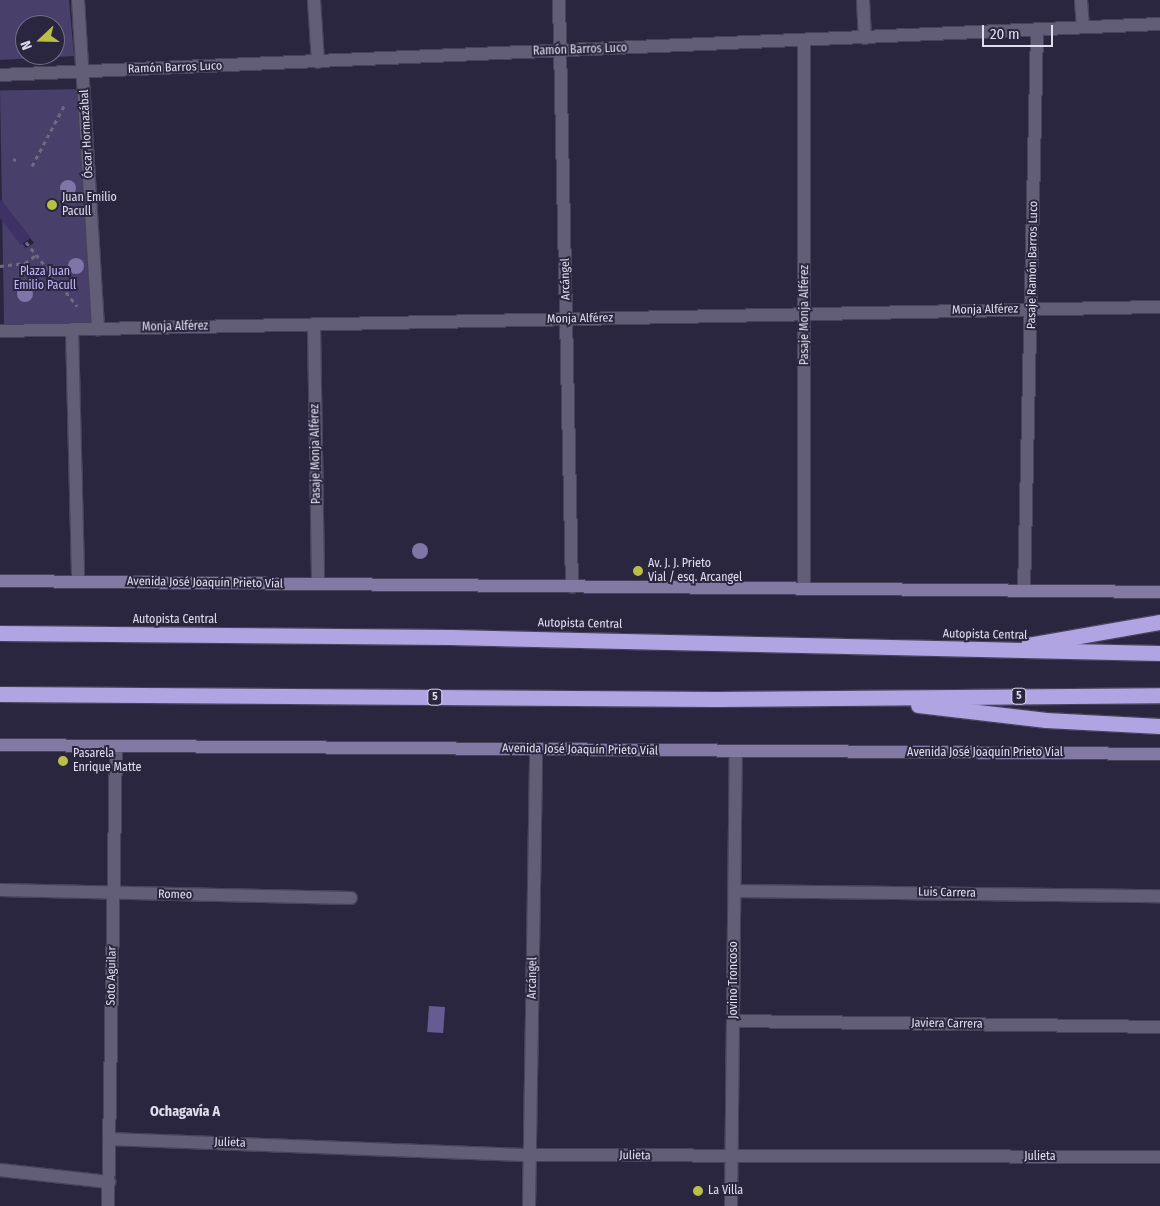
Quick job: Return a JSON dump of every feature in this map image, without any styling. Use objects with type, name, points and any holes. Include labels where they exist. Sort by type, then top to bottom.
[{"type":"highway","points":[[1001,650],[1160,622]]},
{"type":"highway","name":"Autopista Central","points":[[0,633],[450,637],[1160,653]]},
{"type":"highway","name":"5","points":[[0,694],[878,697],[1160,695]]},
{"type":"highway","points":[[878,697],[991,715],[1160,726]]},
{"type":"main road","name":"Avenida José Joaquín Prieto Vial","points":[[0,581],[1160,592]]},
{"type":"main road","name":"Avenida José Joaquín Prieto Vial","points":[[0,745],[536,749],[736,753],[1160,754]]},
{"type":"street","name":"Óscar Hormazábal","points":[[78,0],[84,72],[98,329]]},
{"type":"street","points":[[314,0],[318,62]]},
{"type":"street","name":"Arcángel","points":[[559,0],[562,51],[572,587]]},
{"type":"street","points":[[863,0],[865,38]]},
{"type":"street","points":[[1080,0],[1083,27]]},
{"type":"street","name":"Ramón Barros Luco","points":[[0,75],[1160,24]]},
{"type":"street","name":"Pasaje Ramón Barros Luco","points":[[1024,591],[1037,30]]},
{"type":"street","name":"Pasaje Monja Alférez","points":[[804,41],[804,589]]},
{"type":"street","name":"Monja Alférez","points":[[0,331],[1160,307]]},
{"type":"street","name":"Pasaje Monja Alférez","points":[[314,324],[318,584]]},
{"type":"street","points":[[72,329],[78,581]]},
{"type":"street","name":"Soto Aguilar","points":[[108,1206],[116,746]]},
{"type":"street","name":"Arcángel","points":[[529,1206],[536,749]]},
{"type":"street","name":"Jovino Troncoso","points":[[731,1206],[736,753]]},
{"type":"street","name":"Romeo","points":[[0,890],[351,898]]},
{"type":"street","name":"Luis Carrera","points":[[735,890],[1160,896]]},
{"type":"street","name":"Javiera Carrera","points":[[734,1021],[1160,1027]]},
{"type":"street","name":"Julieta","points":[[110,1139],[530,1155],[1160,1157]]},
{"type":"street","points":[[0,1170],[109,1182]]},
{"type":"path","points":[[32,166],[70,94]]},
{"type":"path","points":[[26,242],[84,314]]},
{"type":"path","points":[[0,266],[25,263],[36,255]]},
{"type":"green space","points":[[0,0],[69,0],[74,56],[65,56],[65,15],[15,15],[15,59],[0,60]]},
{"type":"green space","name":"Plaza Juan Emilio Pacull","points":[[87,89],[91,325],[4,326],[0,91]]},
{"type":"shaded area","points":[[429,1006],[445,1007],[443,1033],[427,1032]]},
{"type":"building","points":[[0,199],[31,238],[21,245],[0,218]]},
{"type":"place","name":"Juan Emilio Pacull","points":[[52,205]]},
{"type":"place","name":"Av. J. J. Prieto Vial / esq. Arcangel","points":[[638,571]]},
{"type":"place","name":"Pasarela Enrique Matte","points":[[63,761]]},
{"type":"place","name":"La Villa","points":[[698,1191]]},
{"type":"district","name":"Ochagavía A","points":[[185,1112]]}]
